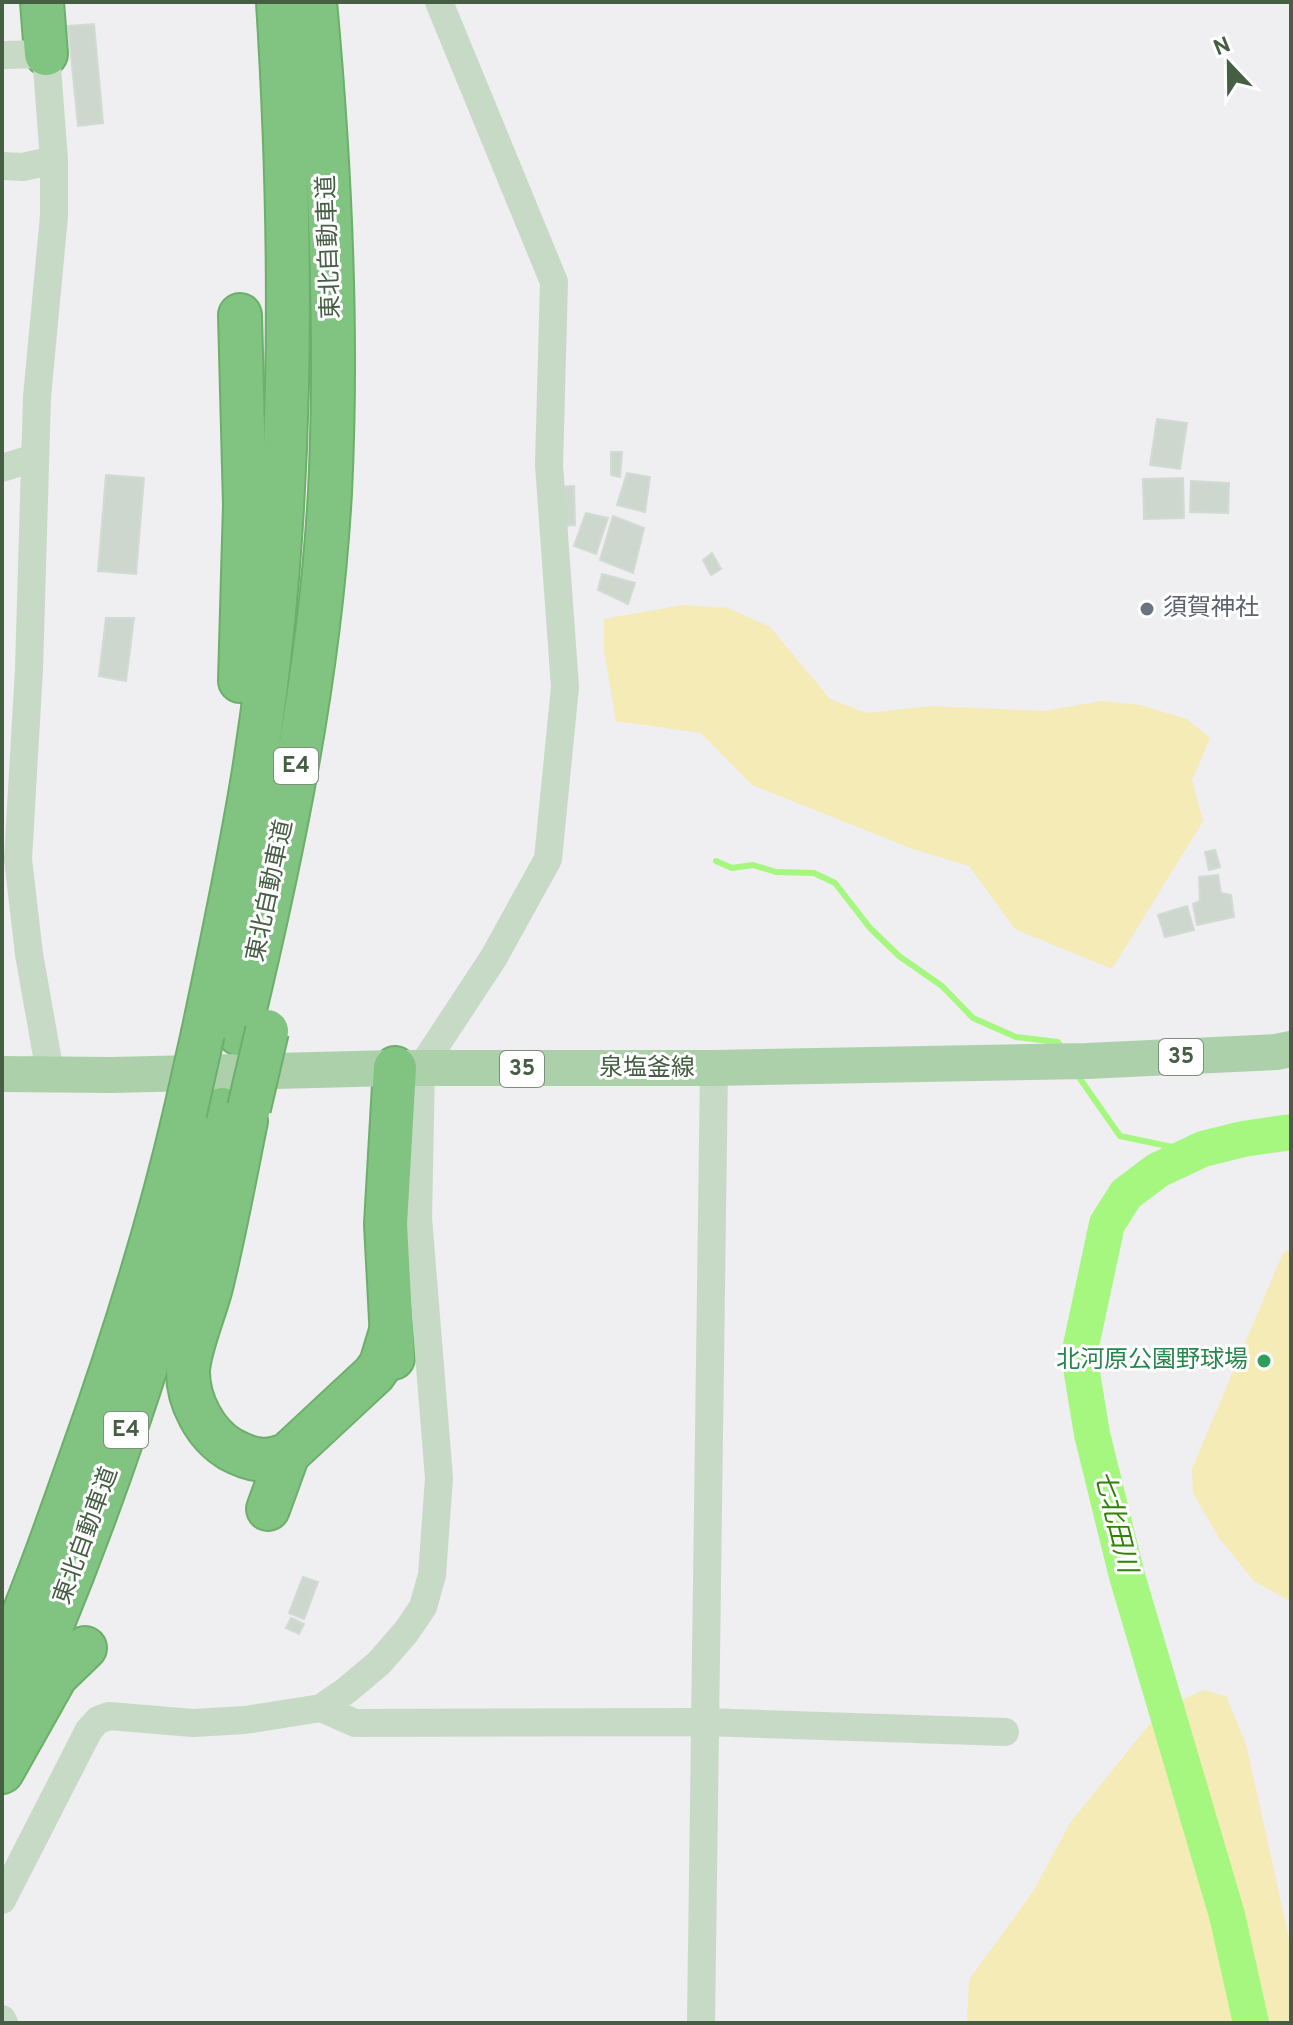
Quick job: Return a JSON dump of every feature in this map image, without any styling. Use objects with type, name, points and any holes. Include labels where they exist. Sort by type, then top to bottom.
[{"type":"highway","points":[[42,2],[46,54]]},
{"type":"highway","name":"東北自動車道","points":[[237,1033],[224,938],[259,734],[282,494],[289,300],[288,195],[278,2]]},
{"type":"highway","name":"東北自動車道","points":[[2,1741],[38,1663],[85,1546],[168,1300],[219,1110],[283,842],[306,710],[319,609],[333,400],[330,196],[315,2]]},
{"type":"highway","points":[[224,938],[237,775],[245,520],[240,315]]},
{"type":"highway","points":[[237,1033],[219,1110],[212,1283],[188,1369],[191,1392],[199,1415],[215,1438],[251,1459],[276,1460],[290,1465]]},
{"type":"highway","points":[[268,1509],[290,1465],[381,1364],[391,1331],[386,1224],[408,1068]]},
{"type":"highway","name":"東北自動車道","points":[[2,1665],[54,1536],[105,1388],[168,1186],[219,1110]]},
{"type":"highway","points":[[2,1772],[56,1676],[85,1648]]},
{"type":"main road","name":"泉塩釜線","points":[[2,1074],[1042,1062],[1291,1049]]},
{"type":"street","points":[[2,1900],[89,1730],[98,1720],[109,1716],[193,1723],[232,1721],[321,1708],[379,1663],[406,1632],[423,1607],[432,1575],[439,1478],[408,1068],[494,957],[548,859],[565,687],[549,465],[554,282],[439,2]]},
{"type":"street","points":[[2,55],[46,54],[54,160],[54,216],[37,397],[29,669],[18,859],[29,954],[50,1073]]},
{"type":"street","points":[[2,166],[23,167],[54,160]]},
{"type":"street","points":[[2,468],[34,458]]},
{"type":"street","points":[[701,2023],[714,1068]]},
{"type":"street","points":[[321,1708],[355,1723],[704,1722],[1005,1732]]},
{"type":"shaded area","points":[[683,605],[728,608],[770,627],[830,699],[867,713],[930,706],[1045,711],[1101,701],[1140,705],[1187,719],[1210,738],[1192,780],[1203,821],[1112,969],[1015,929],[969,866],[913,849],[752,785],[701,733],[616,721],[604,651],[604,619]]},
{"type":"shaded area","name":"北河原公園野球場","points":[[1291,1249],[1291,1602],[1254,1581],[1219,1538],[1193,1493],[1192,1469],[1283,1253]]},
{"type":"shaded area","points":[[1203,1690],[1226,1696],[1246,1744],[1291,1948],[1291,2023],[967,2023],[969,1980],[1034,1890],[1070,1823],[1160,1711]]},
{"type":"building","points":[[94,24],[103,123],[78,126],[68,26]]},
{"type":"building","points":[[1157,419],[1187,423],[1180,469],[1150,465]]},
{"type":"building","points":[[611,452],[622,452],[620,477],[611,475]]},
{"type":"building","points":[[627,473],[650,477],[645,512],[617,505]]},
{"type":"building","points":[[106,475],[144,478],[136,574],[98,571]]},
{"type":"building","points":[[1183,478],[1184,518],[1144,519],[1143,479]]},
{"type":"building","points":[[1191,481],[1229,483],[1228,513],[1190,512]]},
{"type":"building","points":[[574,486],[575,525],[559,526],[558,487]]},
{"type":"building","points":[[586,513],[608,518],[596,554],[574,546]]},
{"type":"building","points":[[613,516],[644,528],[633,573],[600,560]]},
{"type":"building","points":[[712,553],[721,569],[711,575],[703,560]]},
{"type":"building","points":[[602,574],[635,583],[628,604],[598,590]]},
{"type":"building","points":[[106,618],[134,618],[126,681],[99,676]]},
{"type":"building","points":[[1215,850],[1220,867],[1209,870],[1205,852]]},
{"type":"building","points":[[1218,875],[1221,893],[1231,895],[1234,917],[1197,925],[1193,904],[1200,901],[1199,877]]},
{"type":"building","points":[[1187,906],[1194,930],[1165,937],[1158,915]]},
{"type":"building","points":[[303,1577],[318,1582],[304,1619],[289,1613]]},
{"type":"building","points":[[291,1618],[304,1624],[299,1634],[286,1628]]},
{"type":"waterway","points":[[716,861],[732,868],[753,865],[776,872],[814,873],[835,883],[870,928],[899,956],[942,986],[973,1018],[1016,1037],[1058,1042],[1063,1050]]},
{"type":"waterway","points":[[1076,1073],[1120,1136],[1196,1152]]},
{"type":"waterway","name":"七北田川","points":[[1251,2023],[1227,1915],[1127,1576],[1092,1434],[1079,1355],[1107,1224],[1126,1194],[1158,1170],[1203,1149],[1291,1132]]},
{"type":"place","name":"須賀神社","points":[[1147,609]]},
{"type":"place","name":"北河原公園野球場","points":[[1264,1361]]}]
